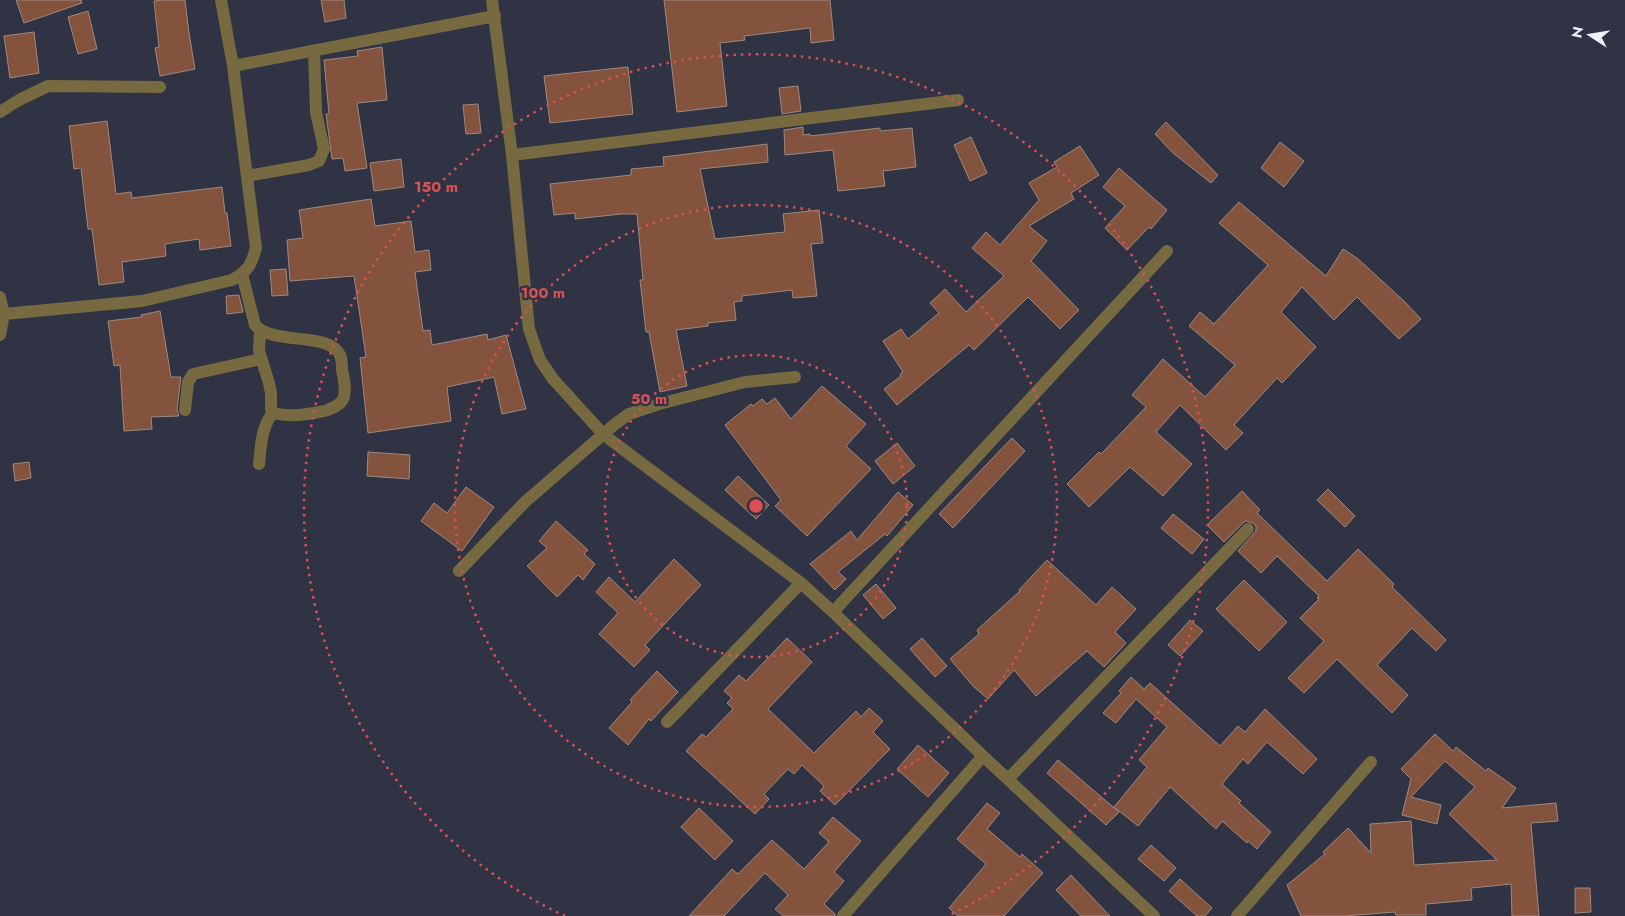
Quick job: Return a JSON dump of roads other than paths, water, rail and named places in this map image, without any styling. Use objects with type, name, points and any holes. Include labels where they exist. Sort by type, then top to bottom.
[{"type":"street","points":[[4,314],[142,301],[232,280],[251,265],[256,248],[233,66],[221,0]]},
{"type":"street","points":[[492,0],[512,155],[529,329],[540,360],[553,379],[604,435],[801,583],[1154,916]]},
{"type":"street","points":[[233,66],[495,16]]},
{"type":"street","points":[[247,176],[309,165],[319,161],[324,149],[316,112],[314,51]]},
{"type":"street","points":[[0,112],[19,100],[48,86],[160,87]]},
{"type":"street","points":[[512,155],[958,100]]},
{"type":"street","points":[[833,612],[1168,251]]},
{"type":"street","points":[[242,274],[255,324],[260,330],[273,335],[325,344],[334,348],[340,355],[345,386],[344,398],[340,404],[323,412],[295,416],[273,413]]},
{"type":"street","points":[[0,297],[4,314],[0,334]]},
{"type":"street","points":[[260,330],[259,351],[270,388],[271,409],[273,413]]},
{"type":"street","points":[[185,410],[188,382],[193,374],[261,359]]},
{"type":"street","points":[[459,571],[525,502],[629,414],[659,404],[744,382],[795,377]]},
{"type":"street","points":[[259,464],[265,425],[273,413]]},
{"type":"street","points":[[1008,779],[1248,529]]},
{"type":"street","points":[[667,722],[801,583]]},
{"type":"street","points":[[843,916],[983,756]]},
{"type":"street","points":[[1237,916],[1371,762]]}]
